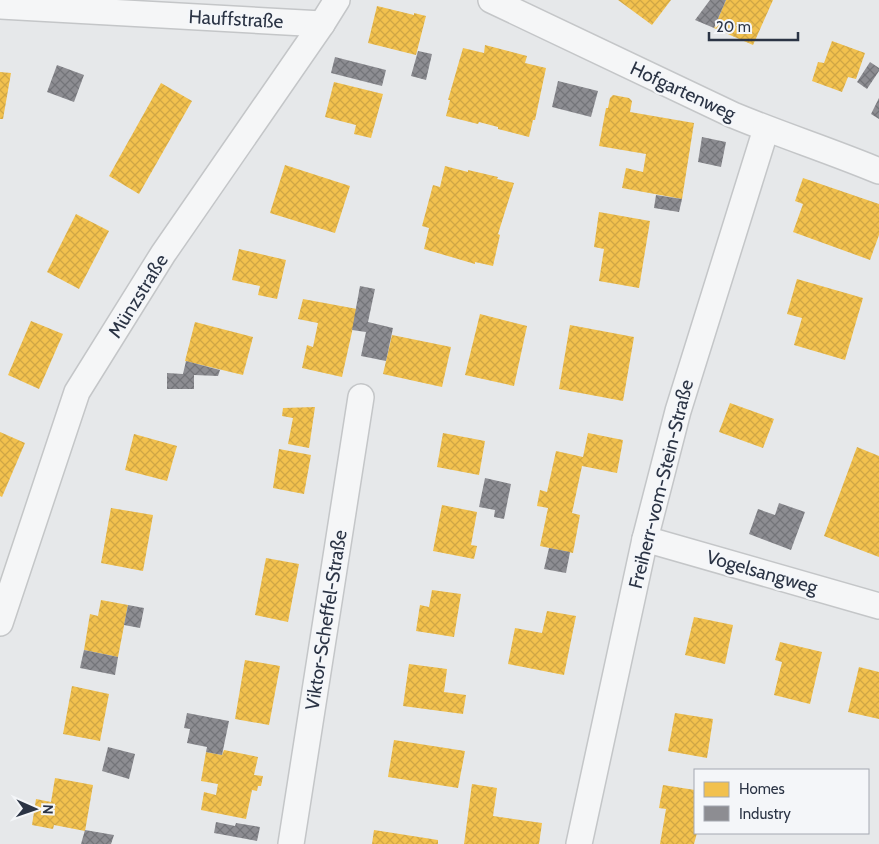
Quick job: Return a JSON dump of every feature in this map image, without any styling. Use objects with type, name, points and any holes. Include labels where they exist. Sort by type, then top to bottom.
[{"type":"street","name":"Münzstraße","points":[[0,622],[77,392],[164,254],[337,0]]},
{"type":"street","name":"Hofgartenweg","points":[[491,0],[766,129],[830,151],[879,171]]},
{"type":"street","name":"Hauffstraße","points":[[0,6],[322,24]]},
{"type":"street","name":"Freiherr-vom-Stein-Straße","points":[[579,844],[645,539],[678,410],[766,129]]},
{"type":"street","name":"Viktor-Scheffel-Straße","points":[[291,844],[361,397]]},
{"type":"street","name":"Vogelsangweg","points":[[645,539],[879,606]]},
{"type":"building: Homes","points":[[618,0],[671,0],[652,25]]},
{"type":"building: Homes","points":[[726,0],[773,0],[753,45],[714,28]]},
{"type":"building: Homes","points":[[377,6],[426,16],[416,55],[368,43]]},
{"type":"building: Homes","points":[[832,41],[865,53],[856,79],[848,77],[842,92],[812,81],[818,62],[824,63]]},
{"type":"building: Homes","points":[[485,45],[527,56],[525,63],[546,68],[535,120],[533,120],[529,137],[479,122],[478,124],[446,116],[450,100],[448,100],[463,48],[484,53]]},
{"type":"building: Homes","points":[[0,72],[11,73],[3,119],[0,119]]},
{"type":"building: Homes","points":[[334,82],[383,94],[371,138],[354,134],[356,125],[325,117]]},
{"type":"building: Homes","points":[[161,83],[192,101],[139,194],[109,176]]},
{"type":"building: Homes","points":[[613,95],[629,98],[632,101],[630,112],[694,123],[682,199],[622,188],[626,168],[643,172],[646,154],[599,146],[606,108],[608,108],[610,98]]},
{"type":"building: Homes","points":[[285,165],[350,186],[335,233],[270,213]]},
{"type":"building: Homes","points":[[445,166],[498,177],[497,179],[514,183],[498,234],[500,235],[493,266],[475,262],[475,264],[424,249],[429,228],[422,226],[433,185],[440,187]]},
{"type":"building: Homes","points":[[803,178],[879,204],[879,235],[870,260],[793,232],[803,204],[795,201]]},
{"type":"building: Homes","points":[[599,212],[650,221],[639,288],[599,281],[604,249],[594,247]]},
{"type":"building: Homes","points":[[76,214],[109,231],[79,289],[47,272]]},
{"type":"building: Homes","points":[[239,249],[286,260],[277,299],[258,295],[260,286],[232,280]]},
{"type":"building: Homes","points":[[797,279],[863,298],[845,360],[794,345],[802,318],[787,314]]},
{"type":"building: Homes","points":[[303,299],[357,309],[342,377],[302,368],[307,345],[313,347],[318,323],[298,319]]},
{"type":"building: Homes","points":[[480,314],[527,326],[514,386],[465,375]]},
{"type":"building: Homes","points":[[31,321],[63,334],[39,389],[8,375]]},
{"type":"building: Homes","points":[[195,322],[253,337],[243,375],[185,361]]},
{"type":"building: Homes","points":[[570,325],[634,337],[623,401],[559,389]]},
{"type":"building: Homes","points":[[392,335],[451,347],[442,387],[383,374]]},
{"type":"building: Homes","points":[[730,403],[774,419],[763,448],[719,432]]},
{"type":"building: Homes","points":[[315,407],[309,448],[288,444],[293,418],[282,416],[283,408]]},
{"type":"building: Homes","points":[[0,432],[25,443],[2,497],[0,496]]},
{"type":"building: Homes","points":[[443,433],[485,441],[479,475],[437,467]]},
{"type":"building: Homes","points":[[588,433],[623,440],[617,473],[582,466],[572,513],[580,515],[573,553],[540,546],[548,508],[537,506],[540,490],[547,492],[556,451],[583,457]]},
{"type":"building: Homes","points":[[134,434],[177,446],[167,481],[125,470]]},
{"type":"building: Homes","points":[[857,447],[879,456],[879,557],[824,536]]},
{"type":"building: Homes","points":[[279,449],[311,455],[304,494],[273,488]]},
{"type":"building: Homes","points":[[442,505],[477,512],[471,545],[477,546],[474,559],[433,551]]},
{"type":"building: Homes","points":[[111,508],[153,515],[143,571],[101,563]]},
{"type":"building: Homes","points":[[266,558],[299,564],[288,622],[255,615]]},
{"type":"building: Homes","points":[[432,590],[461,594],[454,637],[416,631],[420,605],[429,607]]},
{"type":"building: Homes","points":[[101,600],[128,605],[118,657],[84,650],[90,614],[98,616]]},
{"type":"building: Homes","points":[[547,611],[576,616],[564,675],[508,664],[515,628],[542,633]]},
{"type":"building: Homes","points":[[694,617],[733,625],[725,664],[685,655]]},
{"type":"building: Homes","points":[[780,642],[822,652],[810,704],[774,695],[782,662],[775,660]]},
{"type":"building: Homes","points":[[245,660],[280,666],[269,725],[235,719]]},
{"type":"building: Homes","points":[[409,664],[447,669],[444,692],[466,695],[463,714],[403,706]]},
{"type":"building: Homes","points":[[859,667],[879,672],[879,719],[848,712]]},
{"type":"building: Homes","points":[[72,686],[109,694],[100,741],[63,734]]},
{"type":"building: Homes","points":[[675,713],[713,719],[707,758],[668,751]]},
{"type":"building: Homes","points":[[394,740],[465,751],[458,788],[388,777]]},
{"type":"building: Homes","points":[[224,750],[258,757],[254,775],[263,776],[261,786],[258,786],[257,791],[252,790],[246,819],[201,810],[204,792],[216,795],[218,784],[201,781],[206,752],[222,755]]},
{"type":"building: Homes","points":[[55,778],[93,785],[85,831],[54,825],[53,829],[32,825],[36,799],[51,802]]},
{"type":"building: Homes","points":[[472,784],[497,788],[493,816],[542,823],[539,844],[464,844]]},
{"type":"building: Homes","points":[[663,785],[694,790],[694,834],[697,834],[694,844],[660,844],[666,809],[659,808]]},
{"type":"building: Homes","points":[[374,830],[438,840],[438,844],[372,844]]},
{"type":"building: Industry","points":[[710,0],[726,0],[714,28],[695,20]]},
{"type":"building: Industry","points":[[418,51],[432,54],[426,80],[411,76]]},
{"type":"building: Industry","points":[[335,57],[386,70],[382,86],[331,73]]},
{"type":"building: Industry","points":[[870,62],[879,68],[879,71],[867,89],[857,82]]},
{"type":"building: Industry","points":[[57,65],[84,75],[74,102],[47,92]]},
{"type":"building: Industry","points":[[558,81],[598,91],[591,117],[552,107]]},
{"type":"building: Industry","points":[[879,98],[879,119],[871,114]]},
{"type":"building: Industry","points":[[702,137],[726,142],[721,167],[698,162]]},
{"type":"building: Industry","points":[[656,195],[682,199],[679,212],[654,208]]},
{"type":"building: Industry","points":[[360,286],[375,289],[368,322],[393,328],[386,361],[361,356],[366,332],[352,330]]},
{"type":"building: Industry","points":[[186,361],[220,370],[218,376],[194,375],[194,389],[167,389],[167,373],[183,374]]},
{"type":"building: Industry","points":[[485,478],[511,484],[504,519],[494,517],[495,510],[479,507]]},
{"type":"building: Industry","points":[[779,503],[805,512],[791,550],[749,534],[758,509],[775,515]]},
{"type":"building: Industry","points":[[549,548],[570,552],[566,573],[544,569]]},
{"type":"building: Industry","points":[[128,605],[144,608],[140,628],[124,625]]},
{"type":"building: Industry","points":[[84,650],[118,657],[115,675],[80,668]]},
{"type":"building: Industry","points":[[187,713],[229,721],[222,755],[206,752],[207,747],[187,743],[190,729],[184,728]]},
{"type":"building: Industry","points":[[108,747],[135,754],[129,779],[102,771]]},
{"type":"building: Industry","points":[[216,822],[235,826],[236,823],[260,827],[257,841],[214,833]]},
{"type":"building: Industry","points":[[85,830],[114,835],[111,844],[81,844]]}]
